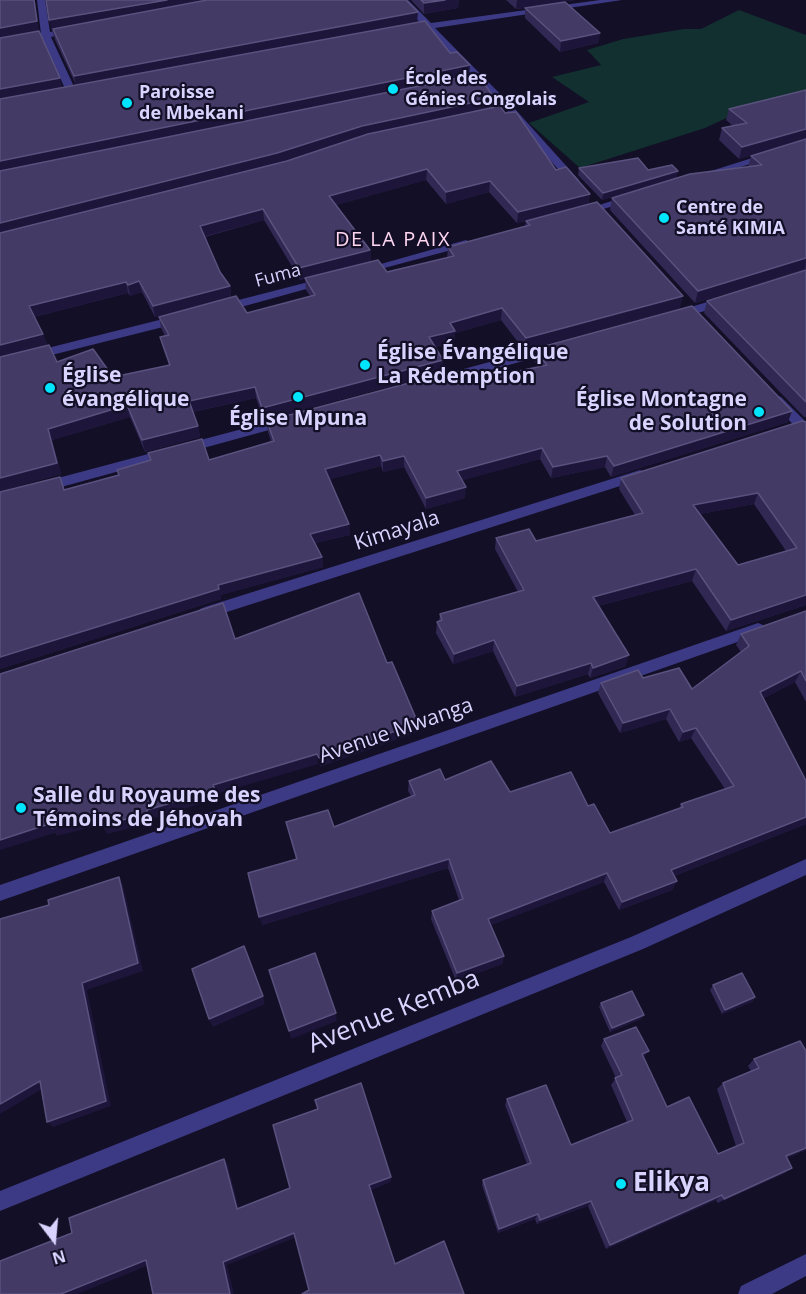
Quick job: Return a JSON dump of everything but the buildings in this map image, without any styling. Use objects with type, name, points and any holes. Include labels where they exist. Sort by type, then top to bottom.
[{"type":"street","points":[[41,0],[46,35],[66,92],[82,89]]},
{"type":"street","points":[[403,0],[473,80],[506,111],[594,204]]},
{"type":"street","points":[[403,30],[618,0]]},
{"type":"street","points":[[0,44],[81,29]]},
{"type":"street","points":[[688,180],[806,144]]},
{"type":"street","points":[[575,214],[594,204],[642,194]]},
{"type":"street","name":"Fuma","points":[[215,310],[474,241]]},
{"type":"street","points":[[669,318],[738,297]]},
{"type":"street","points":[[0,364],[192,315]]},
{"type":"street","points":[[416,386],[566,346]]},
{"type":"street","points":[[770,392],[801,426]]},
{"type":"street","points":[[35,489],[300,417]]},
{"type":"street","name":"Kimayala","points":[[189,618],[653,471]]},
{"type":"street","name":"Avenue Mwanga","points":[[0,893],[773,624]]},
{"type":"street","name":"Avenue Kemba","points":[[0,1201],[637,943],[806,867]]},
{"type":"street","points":[[749,1294],[806,1265]]},
{"type":"green space","points":[[739,10],[806,35],[806,95],[735,114],[705,128],[580,168],[529,123],[589,102],[552,77],[601,65],[587,50],[623,39],[684,29],[701,29]]},
{"type":"place","name":"École des Génies Congolais","points":[[393,89]]},
{"type":"place","name":"Paroisse de Mbekani","points":[[127,103]]},
{"type":"place","name":"Centre de Santé KIMIA","points":[[664,218]]},
{"type":"place","name":"Église Évangélique La Rédemption","points":[[365,365]]},
{"type":"place","name":"Église évangélique","points":[[50,388]]},
{"type":"place","name":"Église Mpuna","points":[[298,397]]},
{"type":"place","name":"Église Montagne de Solution","points":[[759,412]]},
{"type":"place","name":"Salle du Royaume des Témoins de Jéhovah","points":[[21,808]]},
{"type":"place","name":"Elikya","points":[[621,1184]]},
{"type":"district","name":"DE LA PAIX","points":[[393,240]]}]
